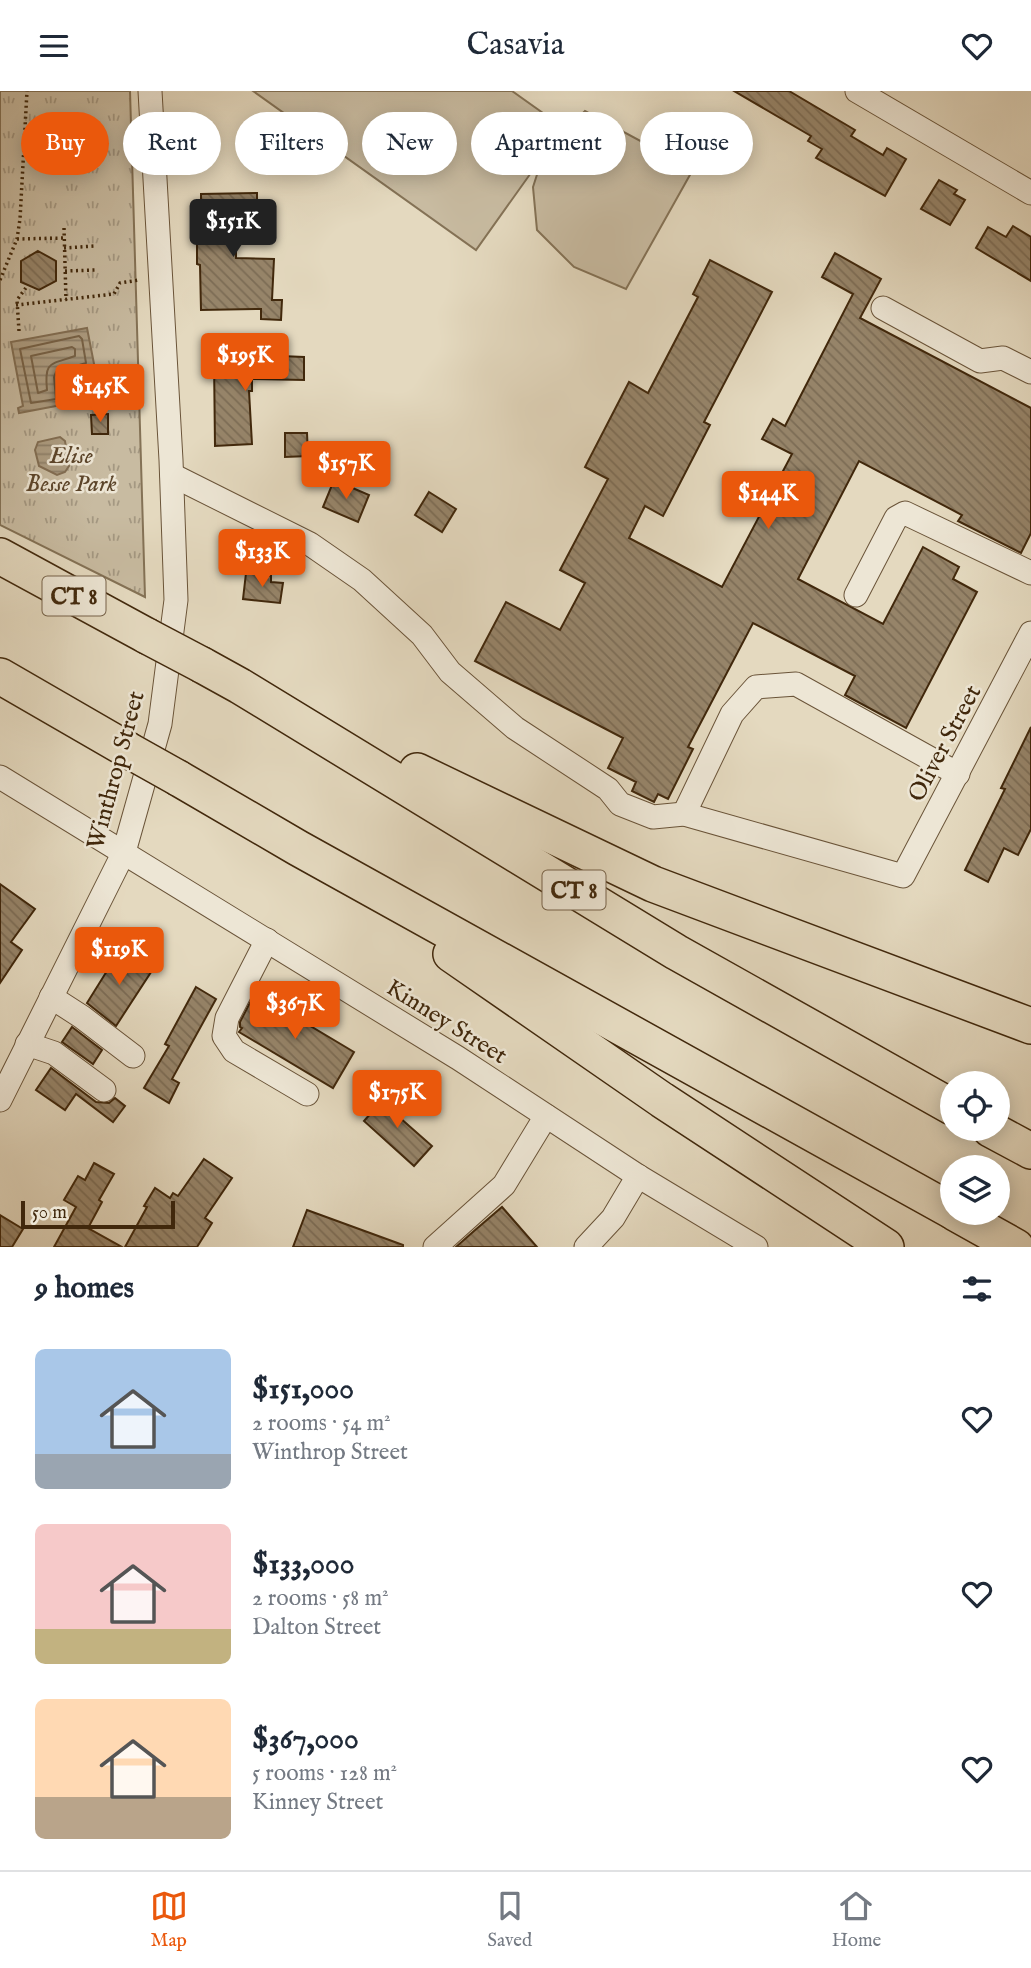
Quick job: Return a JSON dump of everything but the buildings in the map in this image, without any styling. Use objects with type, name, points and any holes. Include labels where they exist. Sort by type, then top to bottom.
[{"type":"highway","name":"CT 8","points":[[0,556],[240,686],[676,952],[940,1100]]},
{"type":"highway","points":[[0,675],[298,848],[940,1204]]},
{"type":"highway","points":[[240,686],[653,884],[1031,1025]]},
{"type":"highway","points":[[298,848],[662,1100],[886,1247]]},
{"type":"highway","points":[[1010,1140],[1031,1151]]},
{"type":"highway","points":[[977,1225],[1016,1247]]},
{"type":"street","name":"Winthrop Street","points":[[0,1100],[124,852],[160,724],[176,600],[162,277],[150,91]]},
{"type":"street","points":[[857,91],[1031,193]]},
{"type":"street","points":[[883,308],[980,361],[1003,358],[1031,372]]},
{"type":"street","points":[[172,475],[310,544],[362,580],[422,635],[450,672],[506,720],[591,776],[608,789],[620,804],[653,817],[684,814],[732,715],[757,687],[796,684],[957,774]]},
{"type":"street","points":[[856,595],[896,518],[905,513],[1031,573]]},
{"type":"street","name":"Oliver Street","points":[[684,814],[903,877],[1031,633]]},
{"type":"street","name":"Kinney Street","points":[[0,777],[458,1058],[638,1176],[756,1247]]},
{"type":"street","points":[[267,940],[227,1018],[224,1036],[234,1051],[307,1094]]},
{"type":"street","points":[[51,997],[133,1056]]},
{"type":"street","points":[[27,1044],[54,1052],[104,1090]]},
{"type":"street","points":[[435,1247],[504,1185],[546,1116]]},
{"type":"street","points":[[586,1247],[613,1218],[638,1176]]},
{"type":"path","points":[[0,280],[17,239],[20,219],[27,91]]},
{"type":"path","points":[[64,228],[66,300]]},
{"type":"path","points":[[17,239],[64,238]]},
{"type":"path","points":[[64,248],[94,246]]},
{"type":"path","points":[[64,270],[94,270]]},
{"type":"path","points":[[16,306],[114,294],[120,283],[162,277]]},
{"type":"path","points":[[19,331],[17,300],[28,285]]},
{"type":"green space","name":"Elise Besse Park","points":[[0,91],[130,91],[131,112],[123,112],[123,175],[132,175],[145,597],[0,525]]},
{"type":"green space","points":[[253,91],[512,91],[542,112],[471,112],[471,175],[529,175],[476,250],[371,175],[457,175],[457,112],[362,112],[362,169],[348,159],[348,112],[282,112]]},
{"type":"green space","points":[[626,133],[640,141],[640,175],[690,175],[626,289],[574,267],[537,230],[533,187],[537,175],[626,175]]},
{"type":"water","points":[[87,328],[95,369],[61,376],[65,398],[71,397],[72,403],[19,413],[18,408],[23,406],[11,342]]},
{"type":"water","points":[[60,437],[65,441],[69,466],[65,472],[57,475],[39,466],[35,450],[38,442]]}]
